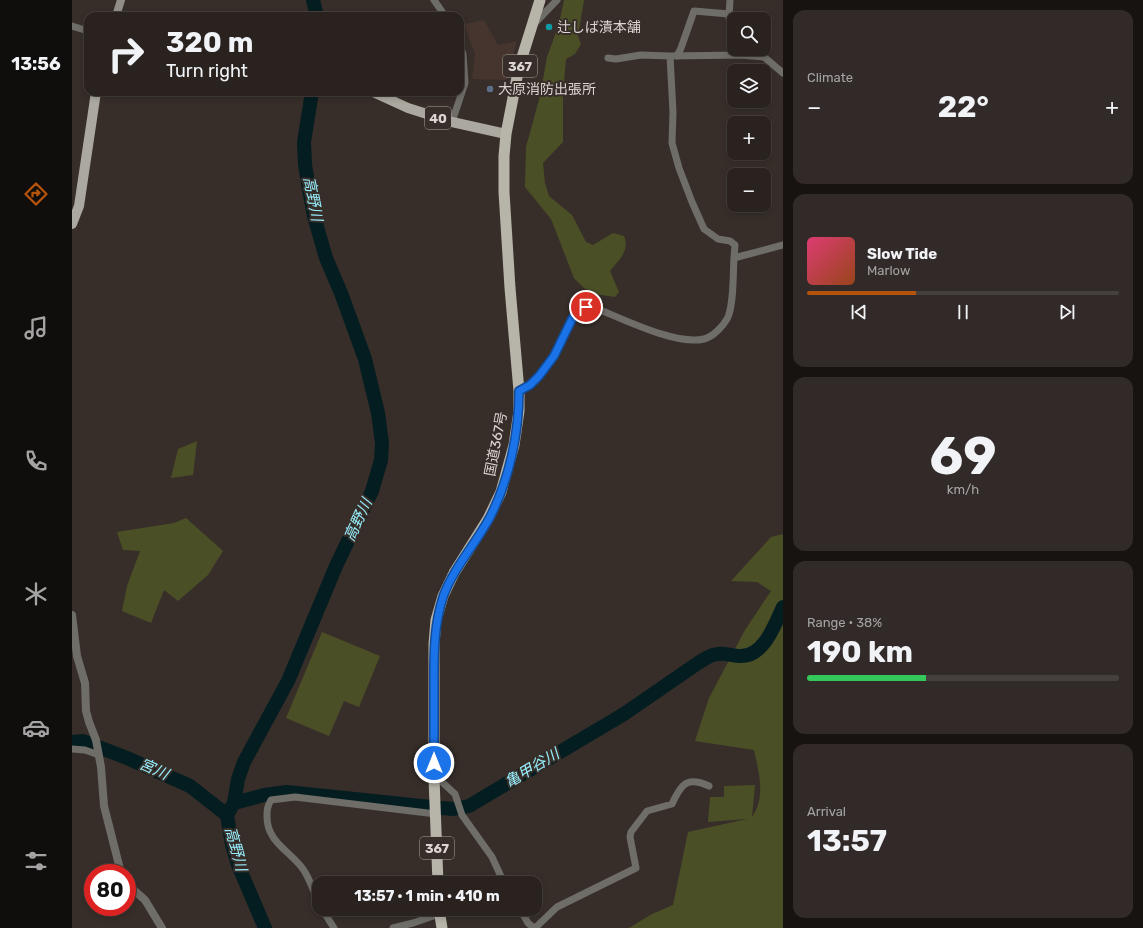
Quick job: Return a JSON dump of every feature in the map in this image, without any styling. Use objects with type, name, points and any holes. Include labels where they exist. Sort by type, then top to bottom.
[{"type":"highway","name":"国道367号","points":[[438,876],[434,778],[434,644],[436,620],[443,596],[454,573],[488,519],[501,492],[514,445],[519,411],[519,391],[510,288],[504,192],[506,134],[519,67],[540,0]]},
{"type":"highway","points":[[440,916],[442,928]]},
{"type":"main road","points":[[117,12],[121,0]]},
{"type":"main road","points":[[72,224],[79,206],[95,96]]},
{"type":"main road","name":"40","points":[[381,96],[408,108],[452,122],[506,134]]},
{"type":"street","points":[[434,0],[442,12]]},
{"type":"street","points":[[530,28],[557,0]]},
{"type":"street","points":[[729,12],[730,0]]},
{"type":"street","points":[[519,391],[530,385],[539,376],[554,356],[572,319],[577,312],[586,307],[593,307],[678,339],[694,341],[706,339],[718,330],[728,318],[731,303],[735,245],[730,241],[718,239],[704,229],[679,168],[672,143],[673,56],[681,48],[694,12],[727,14]]},
{"type":"street","points":[[72,26],[84,30]]},
{"type":"street","points":[[608,58],[616,59],[640,55],[673,56],[727,53]]},
{"type":"street","points":[[759,56],[764,57],[783,73]]},
{"type":"street","points":[[464,68],[464,86]]},
{"type":"street","points":[[452,122],[461,96]]},
{"type":"street","points":[[734,258],[783,245]]},
{"type":"street","points":[[72,615],[77,656],[85,683],[86,711],[99,753],[104,806],[119,864]]},
{"type":"street","points":[[72,749],[99,753]]},
{"type":"street","points":[[434,778],[442,782],[455,794],[460,808],[492,857],[501,876]]},
{"type":"street","points":[[524,916],[528,923],[534,928],[538,926],[557,907],[636,868],[630,837],[631,832],[647,811],[672,804],[678,790],[685,784],[700,782],[709,786]]},
{"type":"street","points":[[312,885],[308,876],[302,868],[272,837],[267,823],[267,807],[272,800],[296,797],[436,814]]},
{"type":"street","points":[[136,892],[145,900],[162,928]]},
{"type":"street","points":[[326,916],[334,928]]},
{"type":"street","points":[[393,928],[413,923],[430,916]]},
{"type":"shaded area","points":[[484,20],[498,45],[517,41],[506,80],[472,79],[475,54],[464,24]]},
{"type":"green space","points":[[564,0],[584,0],[578,36],[581,44],[575,54],[566,59],[563,94],[563,142],[543,163],[545,183],[549,196],[572,215],[586,242],[593,245],[613,233],[624,236],[626,247],[625,251],[610,271],[619,292],[615,297],[595,294],[584,288],[574,278],[551,219],[525,187],[526,147],[540,96],[547,57],[559,24]]},
{"type":"green space","points":[[197,441],[193,475],[171,478],[178,449]]},
{"type":"green space","points":[[186,518],[223,551],[208,575],[178,601],[164,590],[151,623],[122,611],[127,586],[140,551],[123,550],[117,532],[174,523]]},
{"type":"green space","points":[[783,534],[783,928],[629,928],[652,914],[673,905],[688,832],[747,819],[708,822],[710,797],[724,797],[724,786],[755,785],[752,817],[756,809],[759,801],[760,785],[754,750],[695,741],[709,698],[745,630],[771,591],[757,582],[731,581],[771,537]]},
{"type":"green space","points":[[322,632],[380,656],[359,707],[344,701],[329,736],[286,718]]},
{"type":"waterway","name":"高野川","points":[[313,0],[316,12]]},
{"type":"waterway","name":"高野川","points":[[265,928],[238,865],[232,845],[227,815],[234,803],[238,779],[244,762],[288,681],[336,566],[372,491],[381,460],[382,443],[378,413],[365,359],[341,293],[326,258],[314,216],[305,164],[304,142],[311,96]]},
{"type":"waterway","name":"亀甲谷川","points":[[234,803],[264,795],[287,792],[441,808],[454,809],[469,806],[624,714],[708,657],[721,654],[740,656],[748,655],[756,651],[768,638],[783,607]]},
{"type":"waterway","name":"宮川","points":[[72,742],[83,741],[127,758],[190,786],[227,815]]},
{"type":"place","name":"辻しば漬本舗","points":[[549,27]]},
{"type":"place","name":"大原消防出張所","points":[[490,89]]},
{"type":"route","points":[[434,763],[434,644],[436,620],[443,596],[454,573],[488,519],[501,492],[514,445],[519,411],[519,391],[530,385],[539,376],[554,356],[572,319],[577,312],[586,307]]}]
